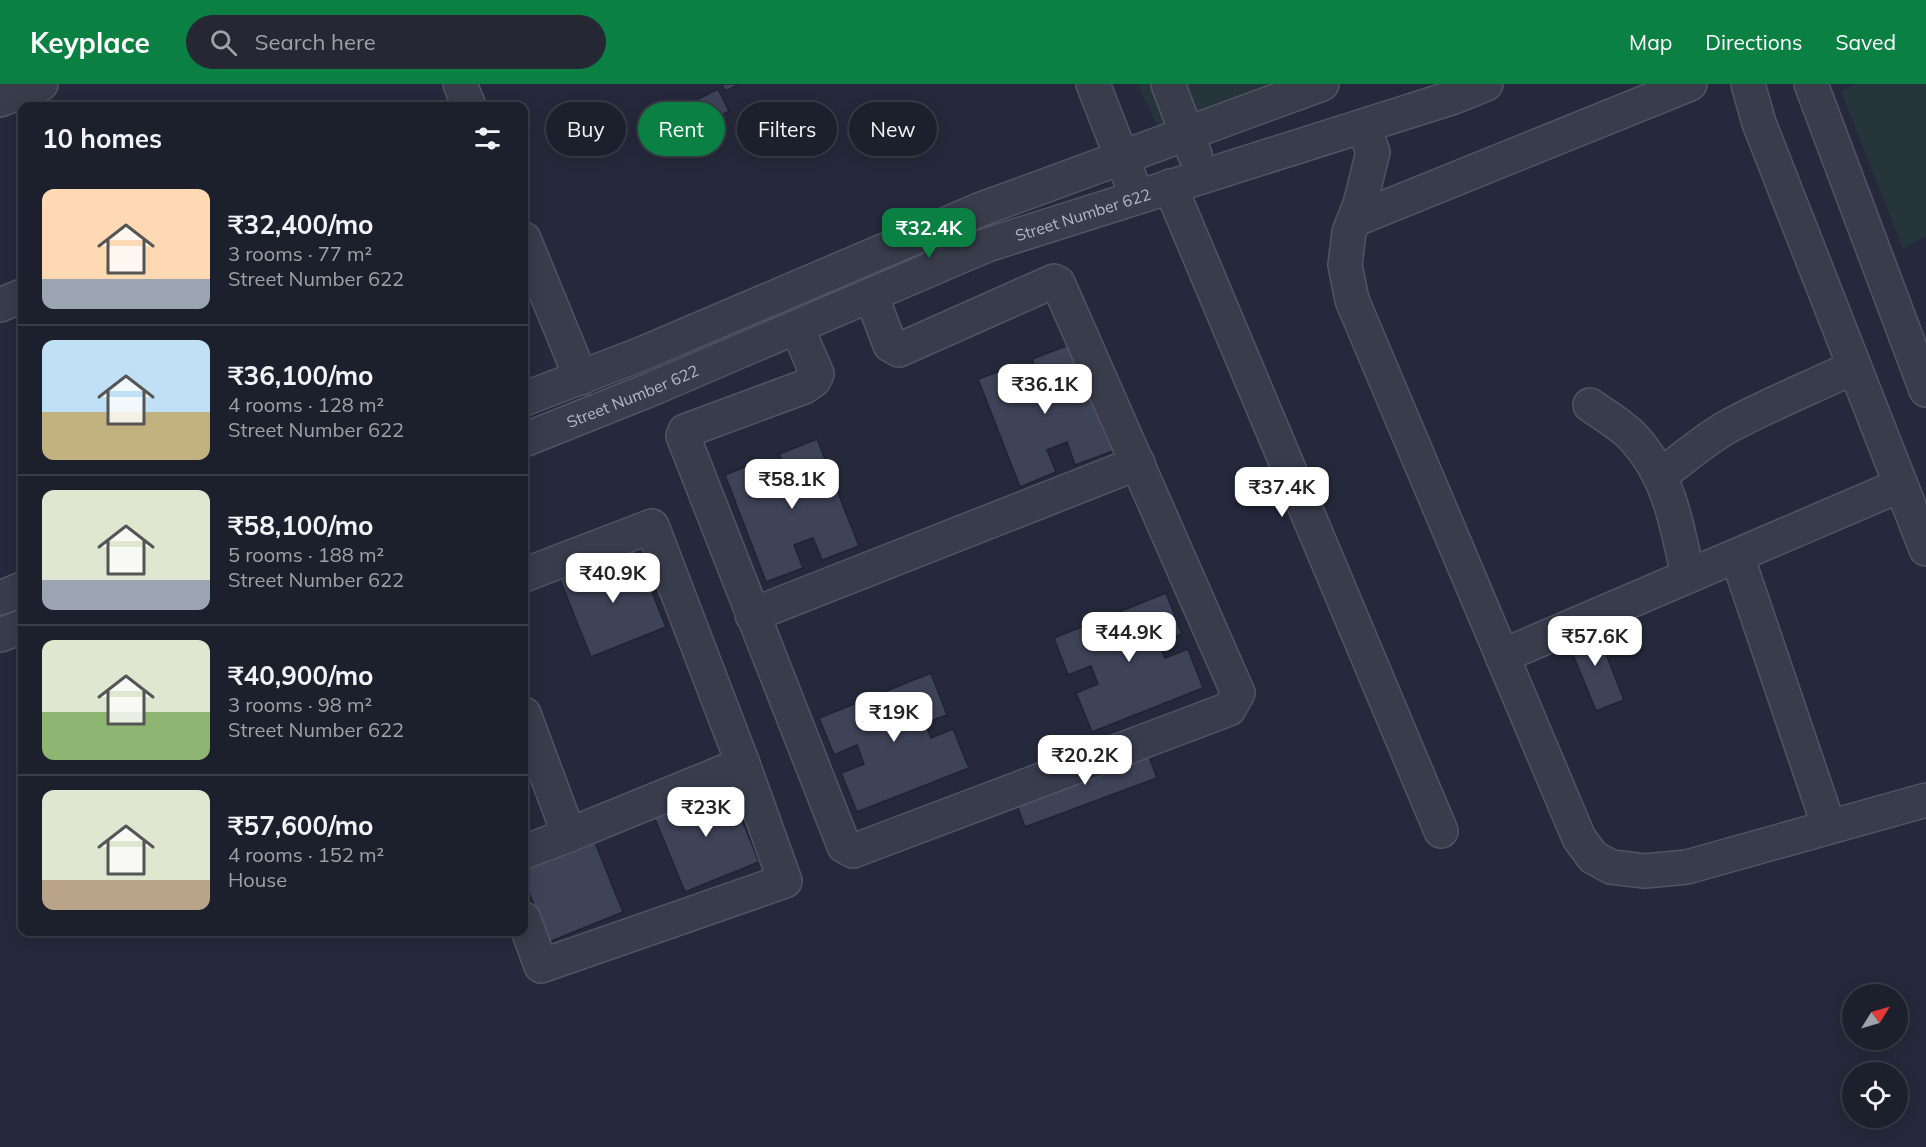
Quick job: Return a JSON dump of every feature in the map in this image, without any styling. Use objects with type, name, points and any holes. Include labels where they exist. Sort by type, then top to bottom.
[{"type":"street","points":[[0,100],[41,84]]},
{"type":"street","points":[[460,84],[467,102]]},
{"type":"street","points":[[1093,84],[1137,196]]},
{"type":"street","points":[[1168,84],[1203,176]]},
{"type":"street","points":[[528,398],[581,378],[979,210],[1123,160],[1322,84]]},
{"type":"street","name":"Street Number 622","points":[[528,438],[797,327],[987,245],[1363,126],[1486,84]]},
{"type":"street","points":[[1354,220],[1690,84]]},
{"type":"street","points":[[1748,84],[1756,116],[1926,549]]},
{"type":"street","points":[[1811,84],[1926,390]]},
{"type":"street","points":[[1363,126],[1373,152],[1354,220],[1345,265],[1352,300],[1579,838],[1593,857],[1611,867],[1645,871],[1687,867],[1926,800]]},
{"type":"street","points":[[1170,186],[1441,831]]},
{"type":"street","points":[[528,249],[581,378]]},
{"type":"street","points":[[797,327],[817,374],[814,380],[804,387],[685,431],[682,436],[844,846],[853,851],[1229,709],[1238,693],[1058,283],[1054,281],[899,350],[890,345],[871,295]]},
{"type":"street","points":[[0,305],[18,298]]},
{"type":"street","points":[[1661,475],[1728,427],[1765,410],[1793,393],[1854,367]]},
{"type":"street","points":[[1590,405],[1631,435],[1661,475],[1675,516],[1688,576]]},
{"type":"street","points":[[752,615],[1138,463]]},
{"type":"street","points":[[1502,656],[1901,485]]},
{"type":"street","points":[[528,573],[652,526],[785,881],[542,966],[528,929]]},
{"type":"street","points":[[1737,556],[1829,827]]},
{"type":"street","points":[[0,598],[18,591]]},
{"type":"street","points":[[0,635],[18,628]]},
{"type":"street","points":[[528,725],[569,835]]},
{"type":"street","points":[[528,850],[743,764]]},
{"type":"shaded area","points":[[1137,84],[1281,84],[1161,132]]},
{"type":"shaded area","points":[[1857,84],[1926,84],[1926,236],[1903,249],[1841,91]]},
{"type":"building","points":[[722,84],[740,84],[725,91]]},
{"type":"building","points":[[718,89],[724,102],[692,102]]},
{"type":"building","points":[[1071,344],[1113,451],[1075,465],[1067,442],[1047,450],[1056,472],[1020,487],[978,379],[1014,366],[1023,388],[1041,381],[1032,359]]},
{"type":"building","points":[[817,439],[859,546],[822,560],[813,538],[794,545],[803,568],[766,582],[725,475],[760,461],[769,483],[787,476],[779,454]]},
{"type":"building","points":[[635,550],[666,627],[591,657],[560,580]]},
{"type":"building","points":[[1166,593],[1182,634],[1159,643],[1165,658],[1188,649],[1203,688],[1092,732],[1076,693],[1098,684],[1091,666],[1068,675],[1054,638]]},
{"type":"building","points":[[1594,623],[1624,700],[1596,711],[1565,635]]},
{"type":"building","points":[[931,673],[947,715],[925,723],[931,738],[953,729],[969,768],[857,812],[841,773],[864,764],[857,745],[834,755],[819,718]]},
{"type":"building","points":[[1145,746],[1157,778],[1025,827],[1013,795]]},
{"type":"building","points":[[728,785],[759,862],[685,892],[653,814]]},
{"type":"building","points":[[592,835],[623,912],[549,942],[528,890],[528,860]]}]
